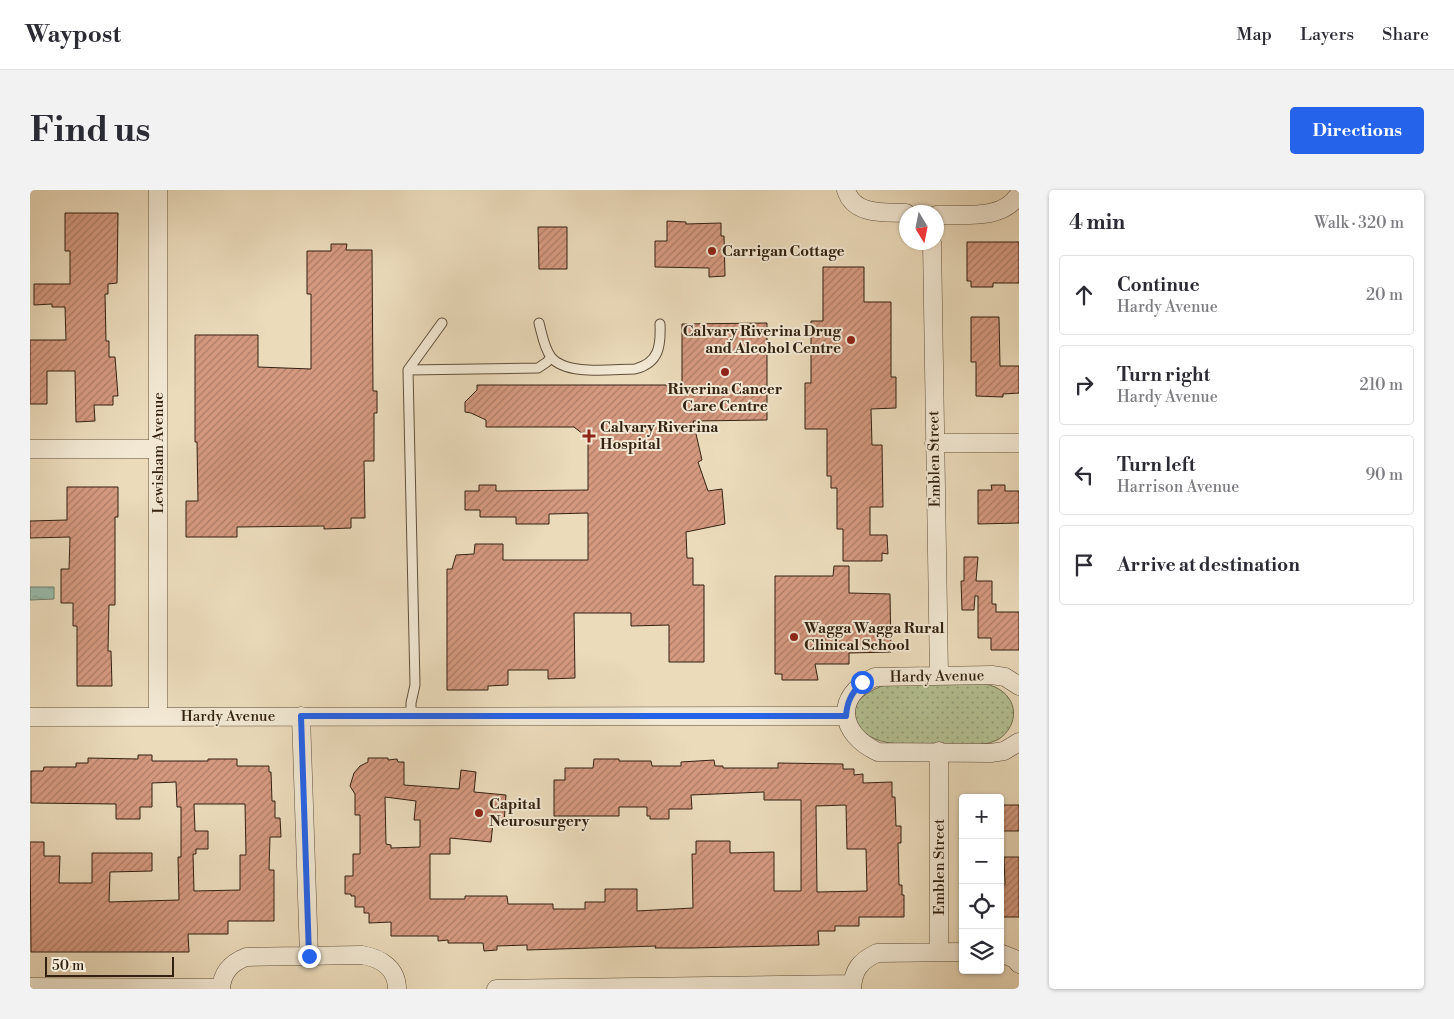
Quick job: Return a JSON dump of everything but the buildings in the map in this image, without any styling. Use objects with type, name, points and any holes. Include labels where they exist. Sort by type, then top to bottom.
[{"type":"street","name":"Lewisham Avenue","points":[[158,190],[158,716]]},
{"type":"street","points":[[846,190],[855,204],[866,211],[899,213]]},
{"type":"street","points":[[944,215],[998,212],[1009,206],[1019,194]]},
{"type":"street","name":"Emblen Street","points":[[932,250],[939,676]]},
{"type":"street","points":[[934,444],[1019,443]]},
{"type":"street","points":[[30,449],[158,449]]},
{"type":"street","name":"Hardy Avenue","points":[[30,716],[846,716],[847,704],[853,692],[862,682],[875,677],[992,675],[1005,678],[1019,686]]},
{"type":"street","points":[[301,716],[309,956]]},
{"type":"street","points":[[846,716],[850,730],[855,737],[866,746],[878,752],[939,751],[991,753],[1004,751],[1019,742]]},
{"type":"street","name":"Emblen Street","points":[[939,751],[939,952]]},
{"type":"street","points":[[496,989],[852,986],[852,977],[857,966],[866,958],[876,953],[959,952]]},
{"type":"street","points":[[30,986],[221,988],[222,980],[227,970],[235,962],[246,957],[362,955],[374,957],[384,963],[392,972],[397,989]]},
{"type":"street","points":[[1004,955],[1014,959],[1019,964]]},
{"type":"lane","points":[[410,716],[415,685],[408,370],[442,323]]},
{"type":"lane","points":[[539,323],[550,357],[558,364],[572,369],[635,369],[644,367],[650,363],[659,347],[660,324]]},
{"type":"lane","points":[[408,370],[538,368],[547,362],[550,357]]},
{"type":"shaded area","points":[[889,683],[973,683],[990,685],[1003,692],[1009,698],[1014,712],[1013,719],[1006,733],[999,739],[984,744],[914,745],[882,741],[868,736],[859,727],[855,714],[858,702],[866,694]]},
{"type":"water","points":[[30,587],[54,587],[54,599],[30,600]]},
{"type":"place","name":"Carrigan Cottage","points":[[712,251]]},
{"type":"place","name":"Calvary Riverina Drug and Alcohol Centre","points":[[851,340]]},
{"type":"place","name":"Riverina Cancer Care Centre","points":[[725,372]]},
{"type":"place","name":"Calvary Riverina Hospital","points":[[589,436]]},
{"type":"place","name":"Wagga Wagga Rural Clinical School","points":[[794,637]]},
{"type":"place","name":"Capital Neurosurgery","points":[[479,813]]},
{"type":"route","points":[[309,956],[301,716],[846,716],[847,704],[853,692],[862,682]]}]
